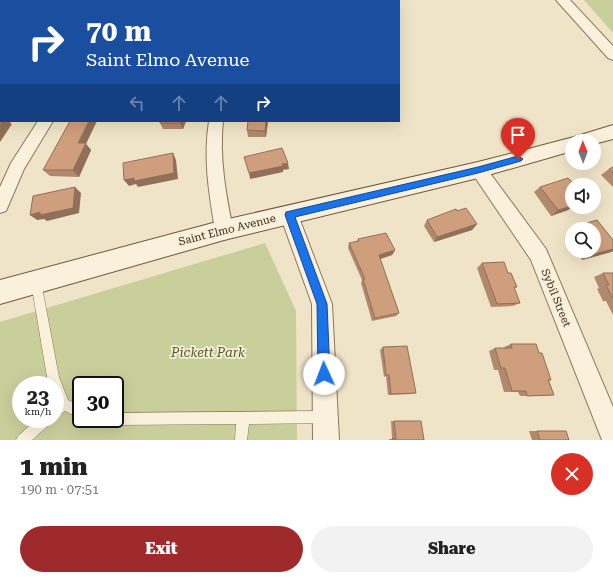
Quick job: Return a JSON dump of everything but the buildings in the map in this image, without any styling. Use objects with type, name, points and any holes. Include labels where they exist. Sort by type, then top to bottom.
[{"type":"main road","points":[[563,0],[613,56]]},
{"type":"main road","points":[[601,135],[613,132]]},
{"type":"main road","name":"Saint Elmo Avenue","points":[[0,292],[224,230],[478,170],[565,146]]},
{"type":"street","points":[[0,206],[17,167],[45,122]]},
{"type":"street","points":[[216,122],[214,132],[215,178],[224,230]]},
{"type":"street","name":"Sybil Street","points":[[478,170],[539,255],[613,437]]},
{"type":"street","points":[[289,215],[322,304],[326,440]]},
{"type":"lane","points":[[36,282],[53,376]]},
{"type":"lane","points":[[124,418],[326,417]]},
{"type":"lane","points":[[241,440],[243,418]]},
{"type":"lane","points":[[22,440],[36,428]]},
{"type":"green space","points":[[584,0],[613,0],[613,33]]},
{"type":"green space","name":"Pickett Park","points":[[265,243],[296,311],[297,440],[0,440],[0,322]]},
{"type":"route","points":[[324,374],[322,304],[289,215],[518,159]]}]
